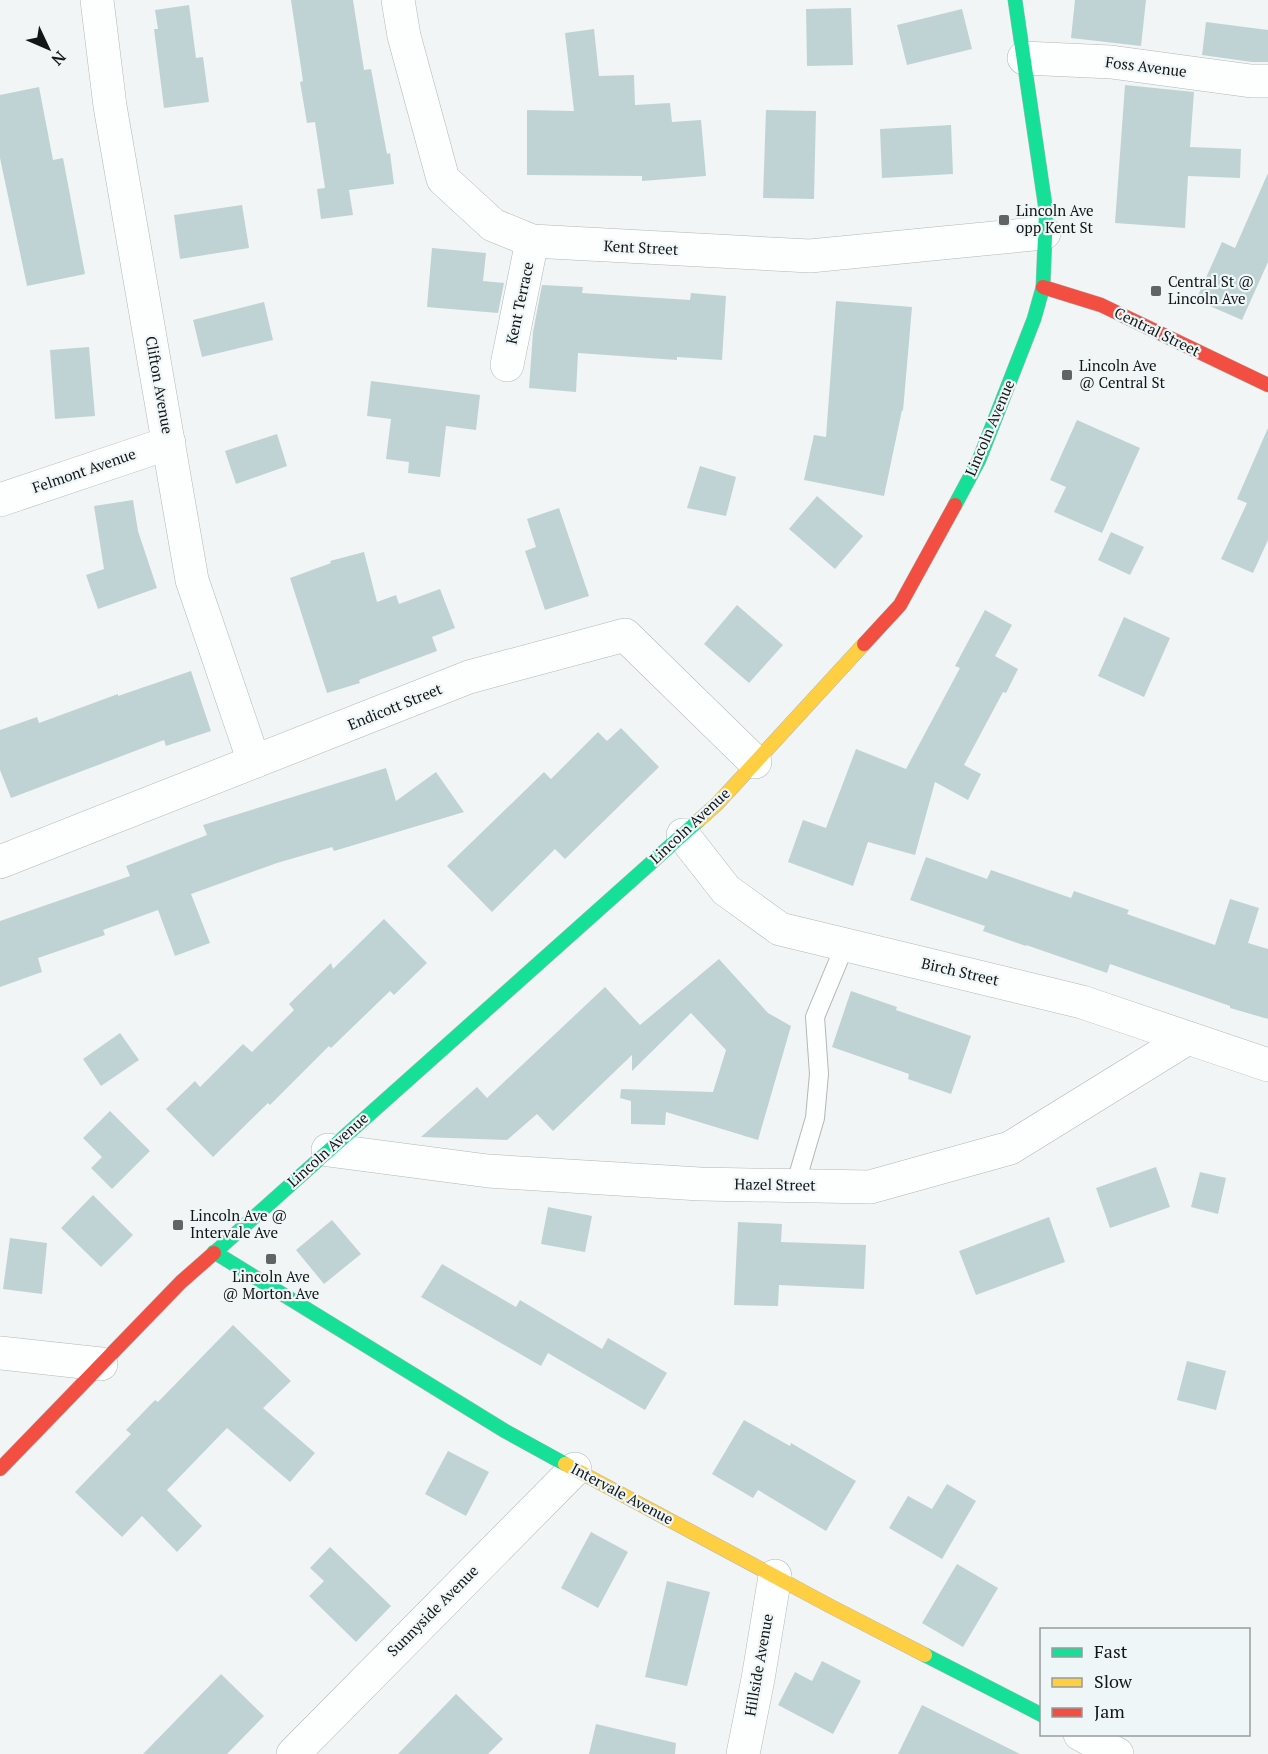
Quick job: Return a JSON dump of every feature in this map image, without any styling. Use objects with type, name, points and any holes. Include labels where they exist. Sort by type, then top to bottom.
[{"type":"main road","name":"Lincoln Avenue","points":[[0,1469],[181,1282],[717,804],[900,605],[979,460],[1029,333],[1043,286],[1046,211],[1015,0]]},
{"type":"main road","name":"Central Street","points":[[1043,286],[1101,305],[1268,385]]},
{"type":"main road","name":"Intervale Avenue","points":[[214,1252],[505,1431],[1040,1714]]},
{"type":"street","name":"Clifton Avenue","points":[[97,0],[110,106],[192,580],[254,762]]},
{"type":"street","name":"Kent Street","points":[[398,0],[404,36],[442,179],[493,225],[532,241],[810,256],[1044,233]]},
{"type":"street","name":"Foss Avenue","points":[[1024,58],[1111,62],[1251,81],[1268,81]]},
{"type":"street","name":"Kent Terrace","points":[[507,365],[532,241]]},
{"type":"street","name":"Felmont Avenue","points":[[0,500],[169,443]]},
{"type":"street","name":"Endicott Street","points":[[0,862],[469,677],[625,635],[756,762]]},
{"type":"street","name":"Birch Street","points":[[682,835],[726,890],[780,929],[1082,1002],[1268,1065]]},
{"type":"street","name":"Hazel Street","points":[[328,1150],[488,1171],[700,1184],[870,1187],[1010,1148],[1188,1038]]},
{"type":"street","points":[[0,1353],[101,1364]]},
{"type":"street","name":"Sunnyside Avenue","points":[[293,1754],[574,1468]]},
{"type":"street","name":"Hillside Avenue","points":[[743,1754],[775,1576]]},
{"type":"street","points":[[1084,1736],[1117,1754]]},
{"type":"lane","points":[[795,1185],[815,1118],[819,1074],[815,1017],[845,945]]},
{"type":"building","points":[[291,0],[353,0],[364,70],[371,69],[387,154],[390,153],[394,184],[349,190],[353,215],[321,219],[317,189],[325,188],[315,122],[307,123]]},
{"type":"building","points":[[1075,0],[1146,0],[1141,46],[1071,38]]},
{"type":"building","points":[[189,5],[196,58],[203,57],[209,102],[164,108],[154,29],[158,29],[155,10]]},
{"type":"building","points":[[851,8],[853,65],[807,66],[806,9]]},
{"type":"building","points":[[962,9],[972,49],[907,65],[897,25]]},
{"type":"building","points":[[1206,22],[1268,30],[1268,62],[1202,55]]},
{"type":"building","points":[[594,29],[599,76],[634,75],[635,105],[670,103],[672,122],[701,120],[706,176],[642,181],[642,176],[527,175],[527,110],[574,111],[565,33]]},
{"type":"building","points":[[1125,85],[1194,92],[1190,147],[1241,149],[1240,178],[1188,176],[1185,228],[1115,223]]},
{"type":"building","points":[[39,87],[53,160],[63,158],[85,274],[27,286],[0,158],[0,95]]},
{"type":"building","points":[[766,110],[816,111],[814,199],[763,198]]},
{"type":"building","points":[[951,125],[953,174],[882,178],[880,129]]},
{"type":"building","points":[[1268,173],[1268,262],[1242,320],[1196,300],[1222,242],[1235,248]]},
{"type":"building","points":[[242,205],[249,248],[180,259],[174,215]]},
{"type":"building","points":[[432,248],[486,253],[483,281],[504,283],[498,313],[427,307]]},
{"type":"building","points":[[542,285],[583,287],[582,293],[690,300],[691,293],[726,296],[722,360],[677,357],[677,360],[578,353],[576,392],[529,388],[533,332]]},
{"type":"building","points":[[836,301],[912,307],[903,411],[884,496],[804,480],[814,435],[826,437]]},
{"type":"building","points":[[264,302],[273,340],[202,357],[193,320]]},
{"type":"building","points":[[89,347],[95,416],[55,419],[50,350]]},
{"type":"building","points":[[371,381],[480,395],[476,430],[446,426],[440,477],[408,473],[409,462],[386,459],[391,419],[367,416]]},
{"type":"building","points":[[1077,420],[1140,448],[1102,533],[1054,512],[1066,487],[1050,480]]},
{"type":"building","points":[[1268,428],[1268,540],[1253,573],[1221,559],[1247,503],[1237,499]]},
{"type":"building","points":[[277,434],[287,466],[236,484],[225,451]]},
{"type":"building","points":[[700,466],[736,477],[726,516],[687,508]]},
{"type":"building","points":[[817,496],[863,536],[835,569],[789,529]]},
{"type":"building","points":[[133,500],[138,531],[157,588],[98,609],[86,575],[104,569],[94,506]]},
{"type":"building","points":[[559,508],[589,596],[545,610],[525,551],[536,547],[527,519]]},
{"type":"building","points":[[1111,532],[1144,547],[1130,575],[1098,560]]},
{"type":"building","points":[[364,552],[377,602],[396,595],[399,604],[440,589],[455,628],[432,637],[437,651],[359,680],[360,683],[327,693],[290,578],[331,563],[330,561]]},
{"type":"building","points":[[737,605],[783,645],[749,683],[704,644]]},
{"type":"building","points":[[985,610],[1012,625],[995,656],[1018,669],[964,765],[981,774],[968,800],[935,782],[915,855],[868,842],[853,886],[788,862],[803,820],[826,828],[856,749],[906,769],[960,668],[955,666]]},
{"type":"building","points":[[1124,617],[1170,638],[1144,697],[1098,676]]},
{"type":"building","points":[[191,671],[211,731],[166,746],[164,740],[11,798],[0,770],[0,730],[37,717],[39,723],[118,694],[118,696]]},
{"type":"building","points":[[621,728],[659,767],[565,859],[555,849],[492,912],[447,866],[544,772],[551,779],[598,732],[607,741]]},
{"type":"building","points":[[386,768],[396,801],[436,772],[464,812],[334,851],[332,847],[277,863],[191,894],[210,943],[175,956],[158,910],[103,930],[105,935],[38,958],[42,972],[0,987],[0,921],[130,876],[126,866],[207,835],[203,825]]},
{"type":"building","points":[[926,857],[987,879],[991,870],[1071,898],[1074,891],[1129,910],[1127,914],[1215,945],[1230,899],[1259,908],[1248,943],[1268,949],[1268,1019],[1230,1008],[1230,1006],[1110,964],[1107,973],[983,931],[985,926],[910,900]]},
{"type":"building","points":[[384,919],[427,963],[394,995],[390,991],[331,1048],[329,1046],[270,1105],[268,1103],[213,1157],[166,1109],[195,1081],[200,1087],[243,1044],[252,1052],[294,1010],[289,1004],[331,963],[333,969]]},
{"type":"building","points":[[719,959],[768,1013],[791,1026],[758,1140],[666,1112],[665,1125],[631,1124],[631,1101],[620,1098],[621,1089],[713,1092],[726,1050],[691,1013],[632,1071],[632,1055],[553,1131],[537,1114],[507,1140],[421,1137],[477,1087],[487,1098],[605,987],[640,1025]]},
{"type":"building","points":[[851,991],[897,1007],[896,1010],[971,1036],[951,1094],[908,1079],[909,1074],[832,1047]]},
{"type":"building","points":[[120,1033],[139,1060],[101,1086],[83,1059]]},
{"type":"building","points":[[110,1111],[150,1151],[112,1189],[91,1168],[102,1157],[83,1138]]},
{"type":"building","points":[[1156,1167],[1170,1207],[1110,1228],[1096,1188]]},
{"type":"building","points":[[1200,1172],[1226,1178],[1218,1214],[1191,1207]]},
{"type":"building","points":[[93,1195],[133,1235],[101,1267],[61,1228]]},
{"type":"building","points":[[548,1207],[592,1216],[585,1252],[541,1244]]},
{"type":"building","points":[[1049,1217],[1065,1262],[976,1295],[959,1251]]},
{"type":"building","points":[[332,1220],[361,1254],[324,1284],[296,1250]]},
{"type":"building","points":[[738,1222],[782,1224],[781,1242],[866,1245],[864,1289],[779,1285],[778,1306],[734,1305]]},
{"type":"building","points":[[10,1238],[47,1243],[42,1294],[3,1289]]},
{"type":"building","points":[[442,1264],[516,1307],[520,1300],[602,1349],[608,1338],[667,1373],[645,1410],[548,1353],[541,1366],[421,1297]]},
{"type":"building","points":[[233,1325],[291,1381],[263,1408],[315,1453],[290,1482],[227,1428],[167,1490],[202,1526],[177,1552],[142,1516],[122,1537],[75,1492],[131,1434],[126,1430],[155,1400],[158,1402]]},
{"type":"building","points":[[1187,1361],[1226,1371],[1216,1410],[1177,1400]]},
{"type":"building","points":[[744,1420],[790,1446],[791,1443],[856,1481],[826,1531],[758,1490],[753,1498],[712,1474]]},
{"type":"building","points":[[448,1451],[489,1472],[466,1516],[425,1494]]},
{"type":"building","points":[[947,1484],[976,1501],[942,1559],[889,1528],[908,1496],[932,1509]]},
{"type":"building","points":[[591,1532],[628,1552],[598,1608],[561,1588]]},
{"type":"building","points":[[330,1547],[391,1606],[356,1642],[309,1596],[324,1581],[310,1568]]},
{"type":"building","points":[[957,1564],[998,1588],[963,1647],[922,1623]]},
{"type":"building","points":[[667,1581],[710,1592],[687,1686],[645,1677]]},
{"type":"building","points":[[822,1661],[861,1681],[833,1734],[778,1705],[795,1672],[812,1681]]},
{"type":"building","points":[[221,1674],[264,1716],[227,1754],[143,1754]]},
{"type":"building","points":[[456,1694],[503,1739],[488,1754],[398,1754]]},
{"type":"building","points":[[922,1705],[1020,1754],[898,1754]]},
{"type":"building","points":[[596,1724],[676,1743],[675,1754],[589,1754]]},
{"type":"traffic: fast","points":[[955,505],[979,460],[1034,319],[1043,287],[1046,211],[1015,0]]},
{"type":"traffic: fast","points":[[214,1253],[698,821]]},
{"type":"traffic: fast","points":[[214,1252],[505,1431],[565,1464]]},
{"type":"traffic: fast","points":[[925,1655],[1040,1714]]},
{"type":"traffic: slow","points":[[698,821],[717,804],[864,644]]},
{"type":"traffic: slow","points":[[565,1464],[925,1655]]},
{"type":"traffic: jam","points":[[1043,287],[1101,305],[1268,385]]},
{"type":"traffic: jam","points":[[864,644],[900,605],[955,505]]},
{"type":"traffic: jam","points":[[0,1469],[181,1282],[214,1253]]},
{"type":"place","name":"Lincoln Ave opp Kent St","points":[[1004,220]]},
{"type":"place","name":"Central St @ Lincoln Ave","points":[[1156,291]]},
{"type":"place","name":"Lincoln Ave @ Central St","points":[[1067,375]]},
{"type":"place","name":"Lincoln Ave @ Intervale Ave","points":[[178,1225]]},
{"type":"place","name":"Lincoln Ave @ Morton Ave","points":[[271,1259]]}]
